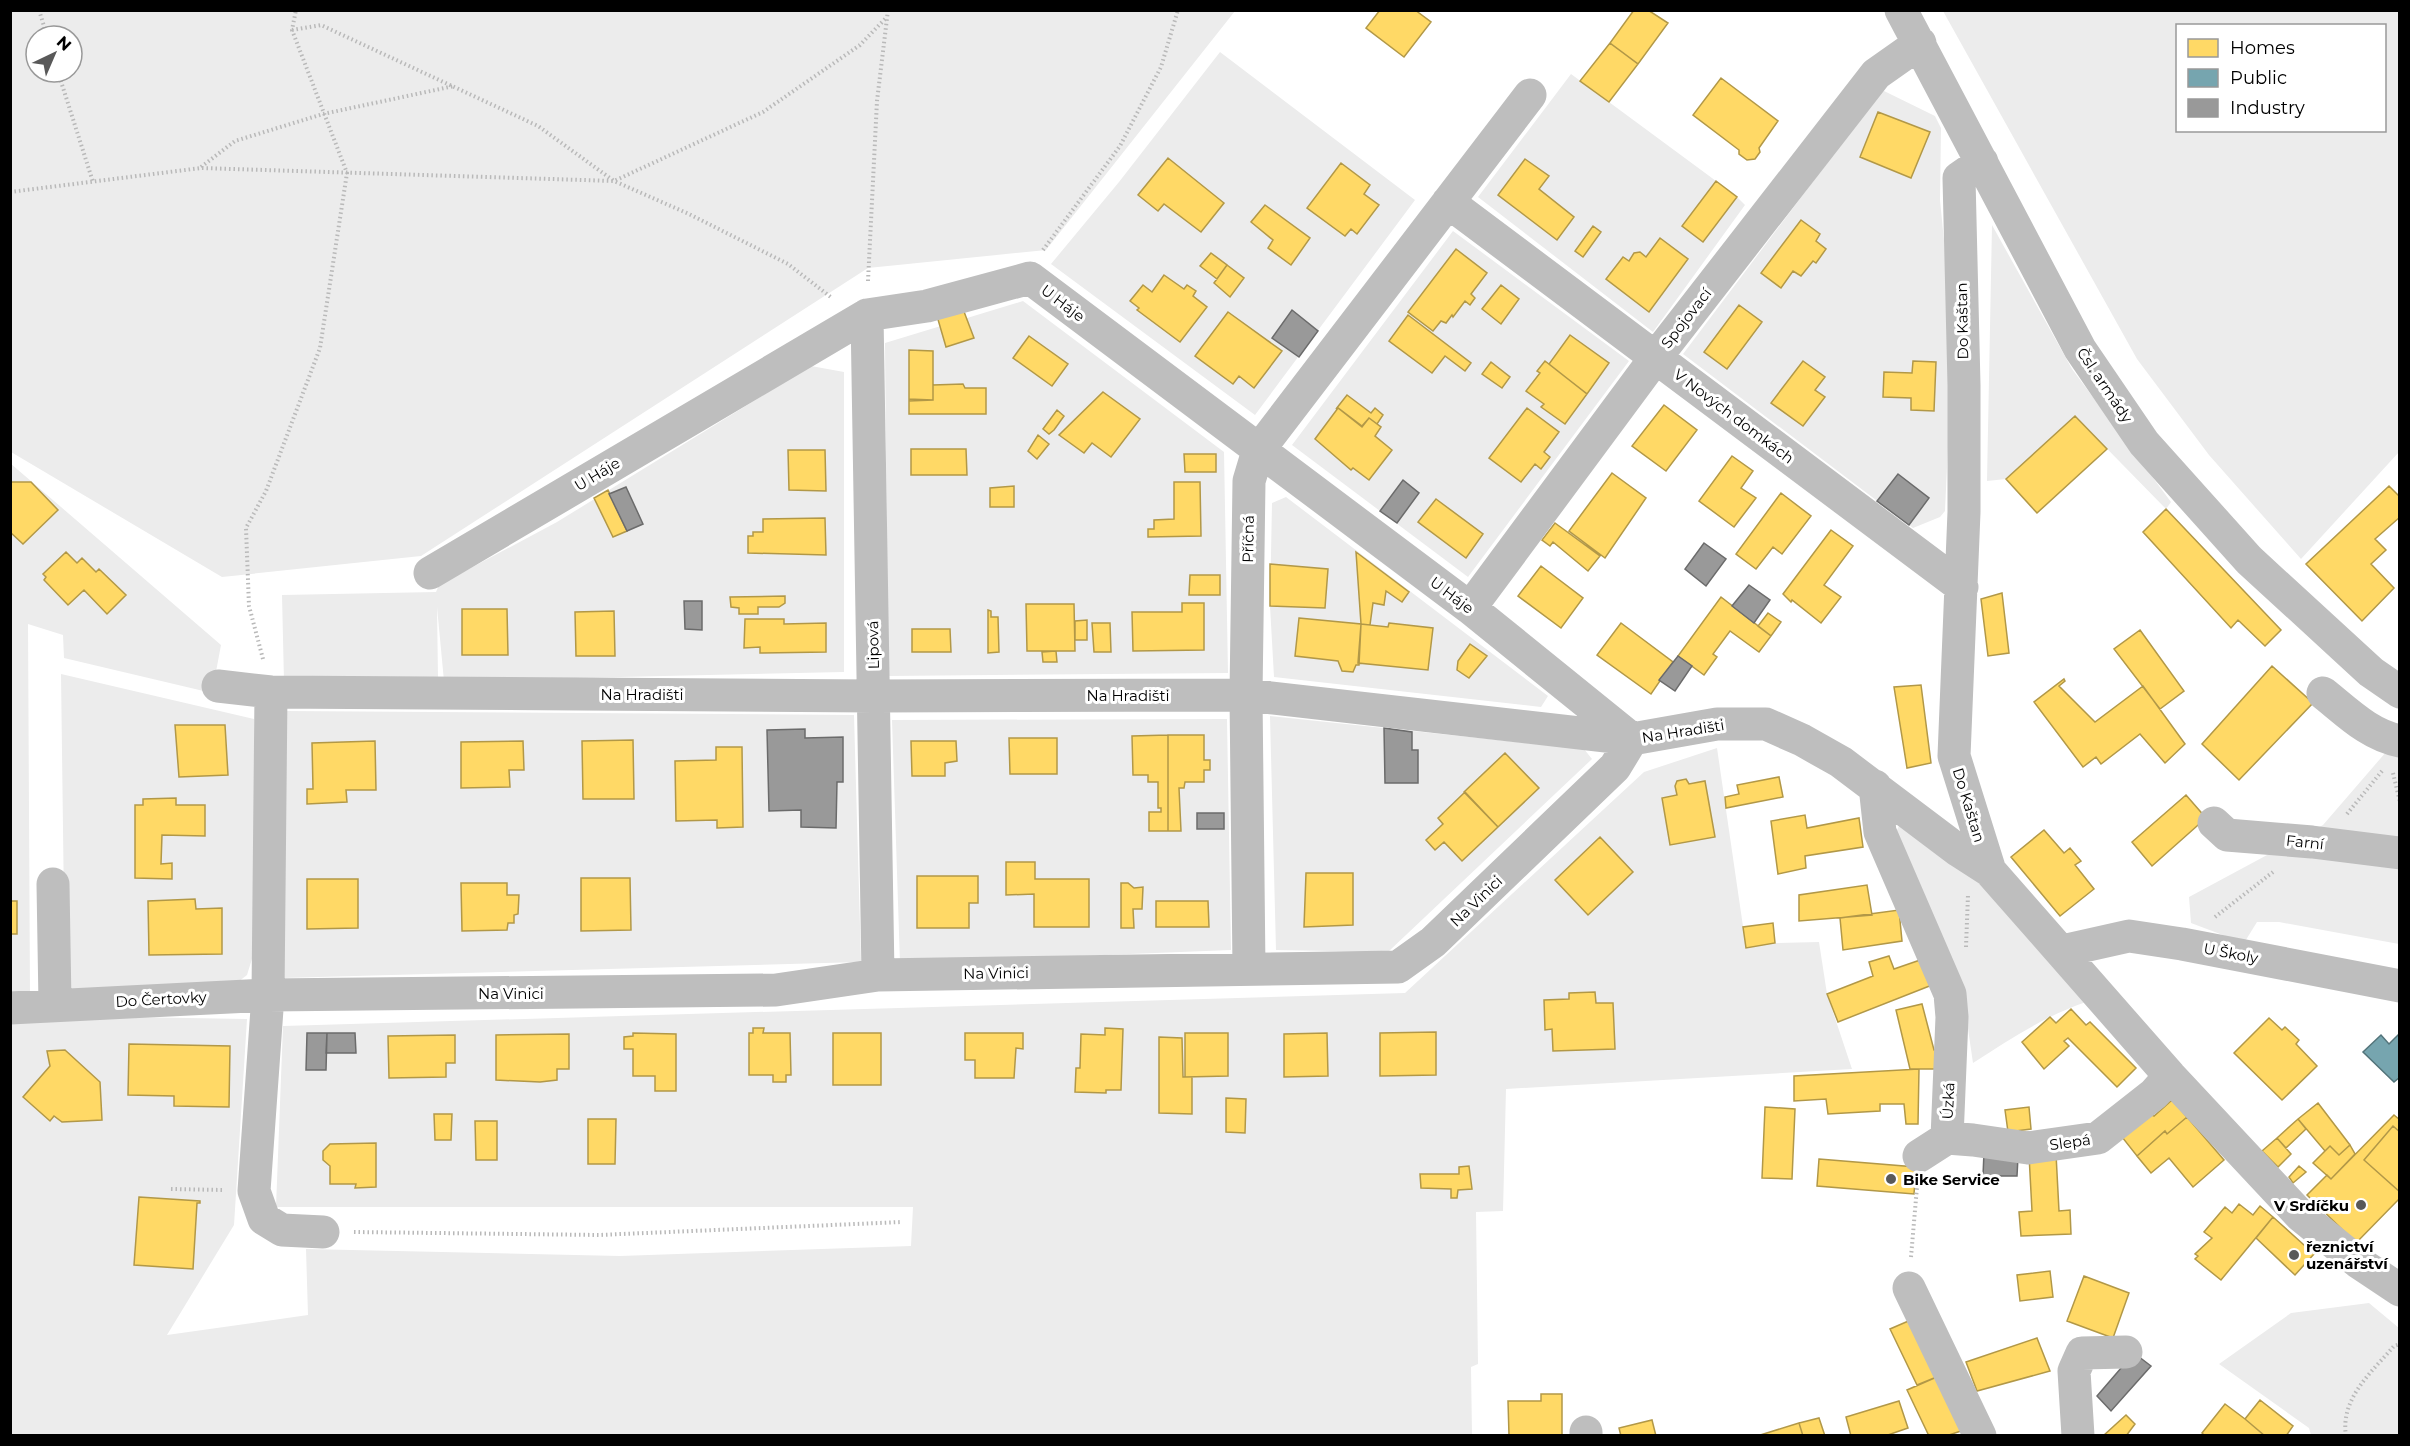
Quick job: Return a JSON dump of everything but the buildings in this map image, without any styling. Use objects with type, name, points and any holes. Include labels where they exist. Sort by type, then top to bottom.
[{"type":"street","name":"Čsl. armády","points":[[1901,10],[2080,349],[2144,443],[2249,560],[2371,672],[2400,692]]},
{"type":"street","name":"Spojovací","points":[[1470,608],[1656,357],[1876,74],[1920,44]]},
{"type":"street","name":"Příčná","points":[[1249,969],[1246,695],[1249,481],[1258,451],[1530,95]]},
{"type":"street","name":"Do Kaštan","points":[[1982,162],[1959,178],[1964,385],[1962,587],[1954,756],[1990,871],[2170,1076],[2301,1216],[2358,1263],[2400,1290]]},
{"type":"street","name":"V Nových domkách","points":[[1456,191],[1656,357],[1962,587]]},
{"type":"street","name":"U Háje","points":[[430,573],[867,315],[927,306],[1030,278],[1470,608],[1632,739]]},
{"type":"street","name":"Lipová","points":[[867,315],[878,975]]},
{"type":"street","name":"Na Hradišti","points":[[218,686],[271,692],[874,696],[1246,695],[1632,739],[1717,724],[1766,724],[1841,762],[1959,851],[1990,871]]},
{"type":"street","points":[[271,692],[268,994],[254,1191],[264,1220],[282,1230],[323,1232]]},
{"type":"street","points":[[2323,693],[2392,747]]},
{"type":"street","name":"Na Vinici","points":[[268,994],[776,990],[878,975],[1398,967],[1433,942],[1607,775],[1632,739]]},
{"type":"street","name":"Úzká","points":[[1875,786],[1880,832],[1950,994],[1952,1017],[1947,1138],[1919,1156]]},
{"type":"street","name":"Farní","points":[[2214,823],[2227,835],[2312,842],[2400,853]]},
{"type":"street","points":[[52,884],[55,1004]]},
{"type":"street","name":"U Školy","points":[[2062,951],[2129,936],[2400,986]]},
{"type":"street","name":"Do Čertovky","points":[[10,1008],[268,994]]},
{"type":"street","name":"Slepá","points":[[1947,1138],[2028,1148],[2098,1138],[2154,1094],[2170,1076]]},
{"type":"street","points":[[1909,1288],[1980,1436]]},
{"type":"street","points":[[2078,1436],[2074,1371],[2082,1353],[2126,1352]]},
{"type":"path","points":[[271,692],[249,606],[246,528],[266,491],[320,348],[347,173],[292,30],[296,10]]},
{"type":"path","points":[[292,30],[321,25],[538,126],[614,181],[689,214],[788,264],[846,309],[867,315],[877,101],[888,10]]},
{"type":"path","points":[[1030,278],[1039,255],[1120,146],[1161,67],[1178,10]]},
{"type":"path","points":[[10,192],[201,168],[614,181],[763,112],[860,45],[886,18]]},
{"type":"path","points":[[62,84],[93,182]]},
{"type":"path","points":[[201,168],[235,141],[323,114],[455,86]]},
{"type":"path","points":[[2392,747],[2400,802]]},
{"type":"path","points":[[2352,807],[2392,747]]},
{"type":"path","points":[[1966,951],[1966,906],[1971,879],[1990,871]]},
{"type":"path","points":[[1909,1288],[1919,1156]]},
{"type":"path","points":[[171,1189],[254,1191]]},
{"type":"path","points":[[323,1232],[599,1235],[902,1222]]},
{"type":"path","points":[[2346,1436],[2344,1424],[2351,1397],[2394,1346],[2400,1344]]},
{"type":"shaded area","points":[[11,10],[1235,10],[1046,250],[868,268],[421,556],[222,577],[11,452]]},
{"type":"shaded area","points":[[1943,11],[2399,11],[2399,452],[2301,559],[2209,455],[2137,359]]},
{"type":"shaded area","points":[[1220,52],[1415,200],[1255,415],[1051,264],[1119,182]]},
{"type":"shaded area","points":[[1571,74],[1716,181],[1682,226],[1703,242],[1737,197],[1745,205],[1653,332],[1478,197]]},
{"type":"shaded area","points":[[1882,90],[1935,116],[1941,128],[1940,200],[1950,302],[1951,380],[1945,511],[1940,517],[1913,528],[1683,354]]},
{"type":"shaded area","points":[[1992,225],[2072,369],[2171,502],[2166,509],[2075,416],[2006,479],[1987,481]]},
{"type":"shaded area","points":[[1453,231],[1629,361],[1468,577],[1292,445]]},
{"type":"shaded area","points":[[1023,301],[1224,452],[1228,673],[888,676],[885,343]]},
{"type":"shaded area","points":[[811,366],[844,372],[844,672],[444,681],[437,607],[438,678],[284,682],[282,595],[436,592],[439,585],[557,522]]},
{"type":"shaded area","points":[[10,463],[221,645],[212,693],[64,658],[63,635],[28,624],[30,996],[10,999]]},
{"type":"shaded area","points":[[1286,497],[1548,696],[1541,707],[1274,677],[1270,606],[1272,503]]},
{"type":"shaded area","points":[[61,674],[254,719],[255,949],[247,975],[233,986],[75,993],[65,983]]},
{"type":"shaded area","points":[[283,711],[854,715],[861,962],[282,978]]},
{"type":"shaded area","points":[[1270,716],[1584,749],[1592,759],[1388,952],[1276,950]]},
{"type":"shaded area","points":[[1227,719],[1231,950],[900,963],[892,720]]},
{"type":"shaded area","points":[[2399,737],[2399,944],[2279,922],[2257,922],[2244,943],[2191,923],[2189,897],[2323,825]]},
{"type":"shaded area","points":[[1717,748],[1746,947],[1775,943],[1819,942],[1827,994],[1852,1069],[1506,1089],[1503,1211],[1476,1212],[1478,1364],[1471,1367],[1472,1435],[11,1436],[10,1022],[69,1016],[247,1019],[234,1225],[167,1335],[308,1315],[306,1249],[620,1256],[911,1246],[913,1207],[276,1207],[283,1026],[1405,993],[1644,772]]},
{"type":"shaded area","points":[[1899,826],[1981,880],[2086,1002],[2042,1021],[1973,1063],[1966,1015],[1895,834]]},
{"type":"shaded area","points":[[2369,1303],[2399,1328],[2399,1435],[2311,1435],[2309,1428],[2219,1364],[2291,1313]]},
{"type":"place","name":"Bike Service","points":[[1891,1179]]},
{"type":"place","name":"V Srdíčku","points":[[2361,1205]]},
{"type":"place","name":"řeznictví uzenářství","points":[[2294,1255]]}]
